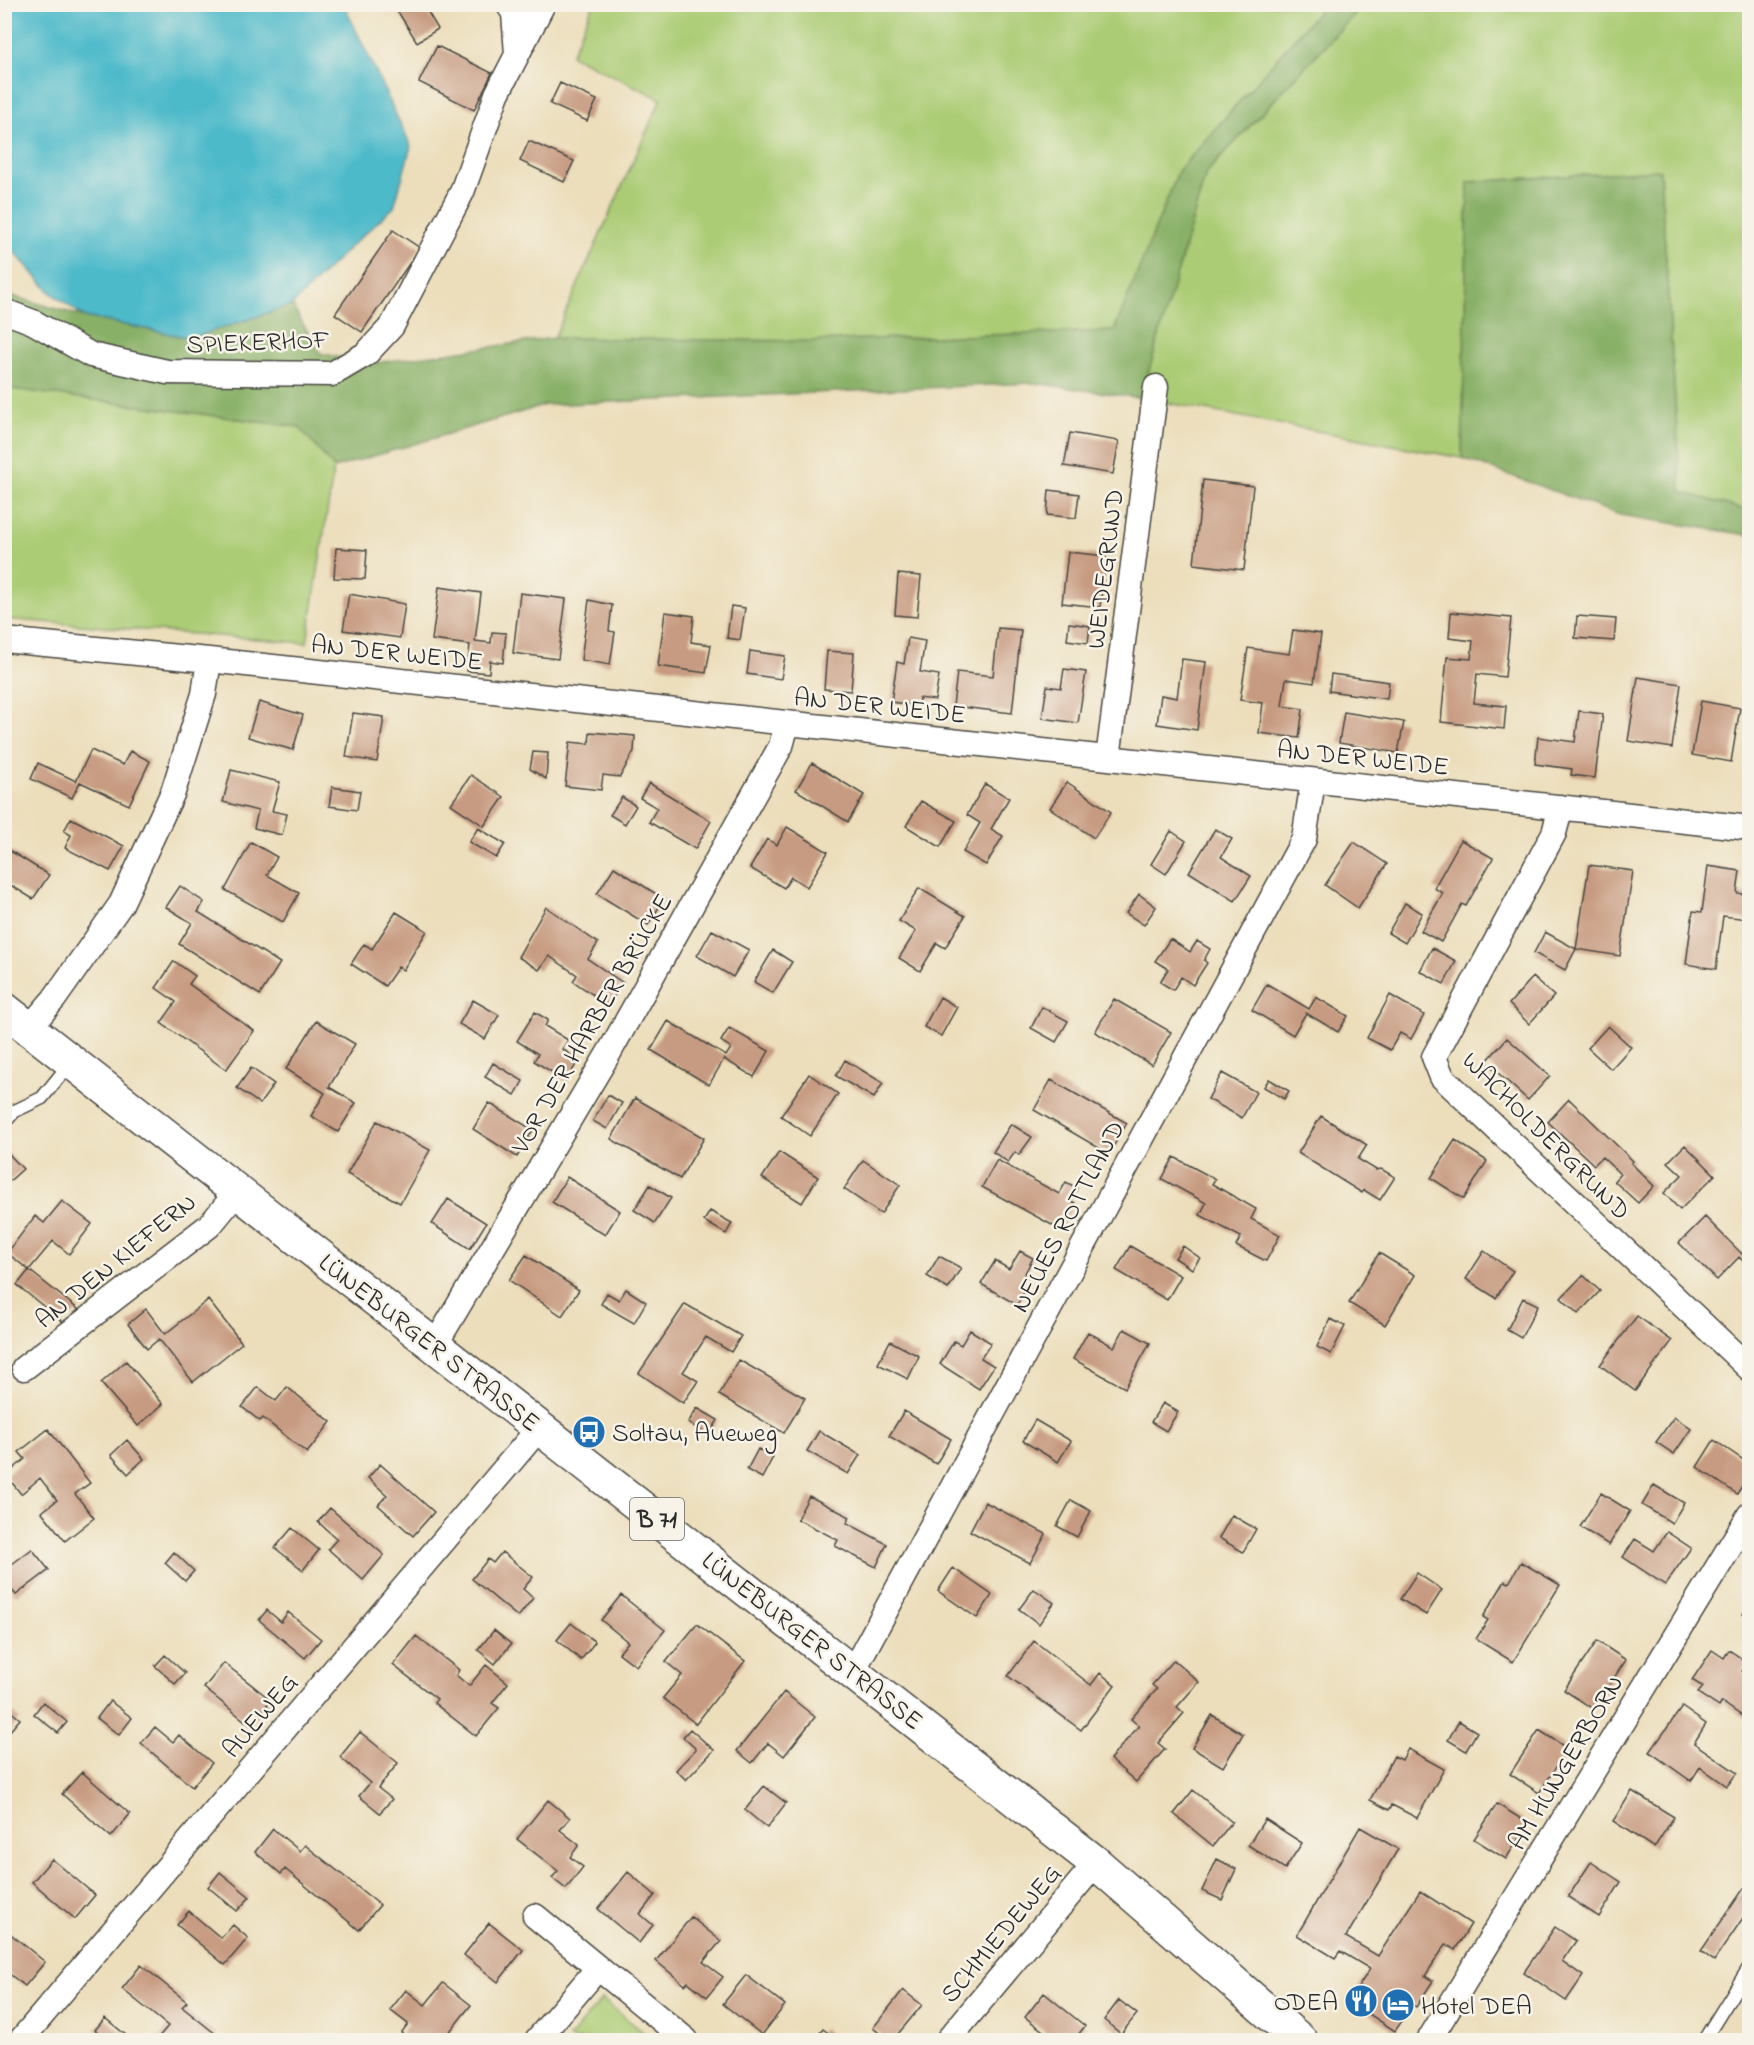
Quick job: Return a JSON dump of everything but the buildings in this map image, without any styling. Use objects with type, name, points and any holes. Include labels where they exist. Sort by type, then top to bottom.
[{"type":"main road","name":"LÜNEBURGER STRASSE","points":[[17,1018],[1096,1863],[1300,2040]]},
{"type":"street","points":[[508,4],[514,13],[517,57]]},
{"type":"street","name":"SPIEKERHOF","points":[[4,311],[33,322],[91,355],[167,372],[332,374],[366,354],[392,326],[462,192],[497,94],[543,4]]},
{"type":"street","name":"WEIDEGRUND","points":[[1108,758],[1156,387]]},
{"type":"street","name":"AN DER WEIDE","points":[[4,640],[209,660],[1749,828]]},
{"type":"street","points":[[17,1018],[54,999],[121,904],[173,792],[204,694],[209,660]]},
{"type":"street","name":"VOR DER HARBER BRÜCKE","points":[[435,1345],[610,1051],[781,746],[787,724]]},
{"type":"street","name":"NEUES ROTTLAND","points":[[853,1671],[1304,839],[1312,781]]},
{"type":"street","name":"WACHOLDERGRUND","points":[[1561,807],[1554,833],[1434,1057],[1442,1077],[1749,1369]]},
{"type":"street","name":"AN DEN KIEFERN","points":[[24,1368],[210,1225],[238,1191]]},
{"type":"street","name":"AUEWEG","points":[[21,2040],[540,1427]]},
{"type":"street","name":"AM HUNGERBORN","points":[[1429,2040],[1749,1514]]},
{"type":"street","name":"SCHMIEDEWEG","points":[[948,2040],[1096,1863]]},
{"type":"street","points":[[536,1916],[686,2040]]},
{"type":"street","points":[[537,2040],[598,1968]]},
{"type":"lane","points":[[4,1124],[15,1111],[42,1098],[71,1061]]},
{"type":"lane","points":[[1704,2040],[1749,1966]]},
{"type":"green space","points":[[593,5],[1324,5],[1179,170],[1114,331],[813,341],[554,338],[661,99],[571,55]]},
{"type":"green space","points":[[1324,5],[1363,5],[1206,173],[1141,398],[1033,383],[545,405],[334,468],[299,427],[5,388],[5,294],[85,317],[191,338],[292,305],[320,353],[368,364],[554,338],[813,341],[1114,331],[1179,170]]},
{"type":"green space","points":[[1363,5],[1749,5],[1749,511],[1681,492],[1660,170],[1468,182],[1462,458],[1141,398],[1206,173]]},
{"type":"green space","points":[[1660,170],[1681,492],[1749,511],[1749,535],[1620,515],[1462,458],[1468,182]]},
{"type":"green space","points":[[5,388],[300,427],[334,468],[307,643],[5,619]]},
{"type":"green space","points":[[602,1999],[653,2040],[572,2040],[569,2038]]},
{"type":"water","points":[[5,4],[344,5],[411,146],[394,207],[292,305],[191,338],[85,317],[51,293],[5,242]]},
{"type":"place","name":"Soltau, Aueweg","points":[[589,1432]]},
{"type":"place","name":"ODEA","points":[[1361,2001]]},
{"type":"place","name":"Hotel DEA","points":[[1398,2005]]}]
